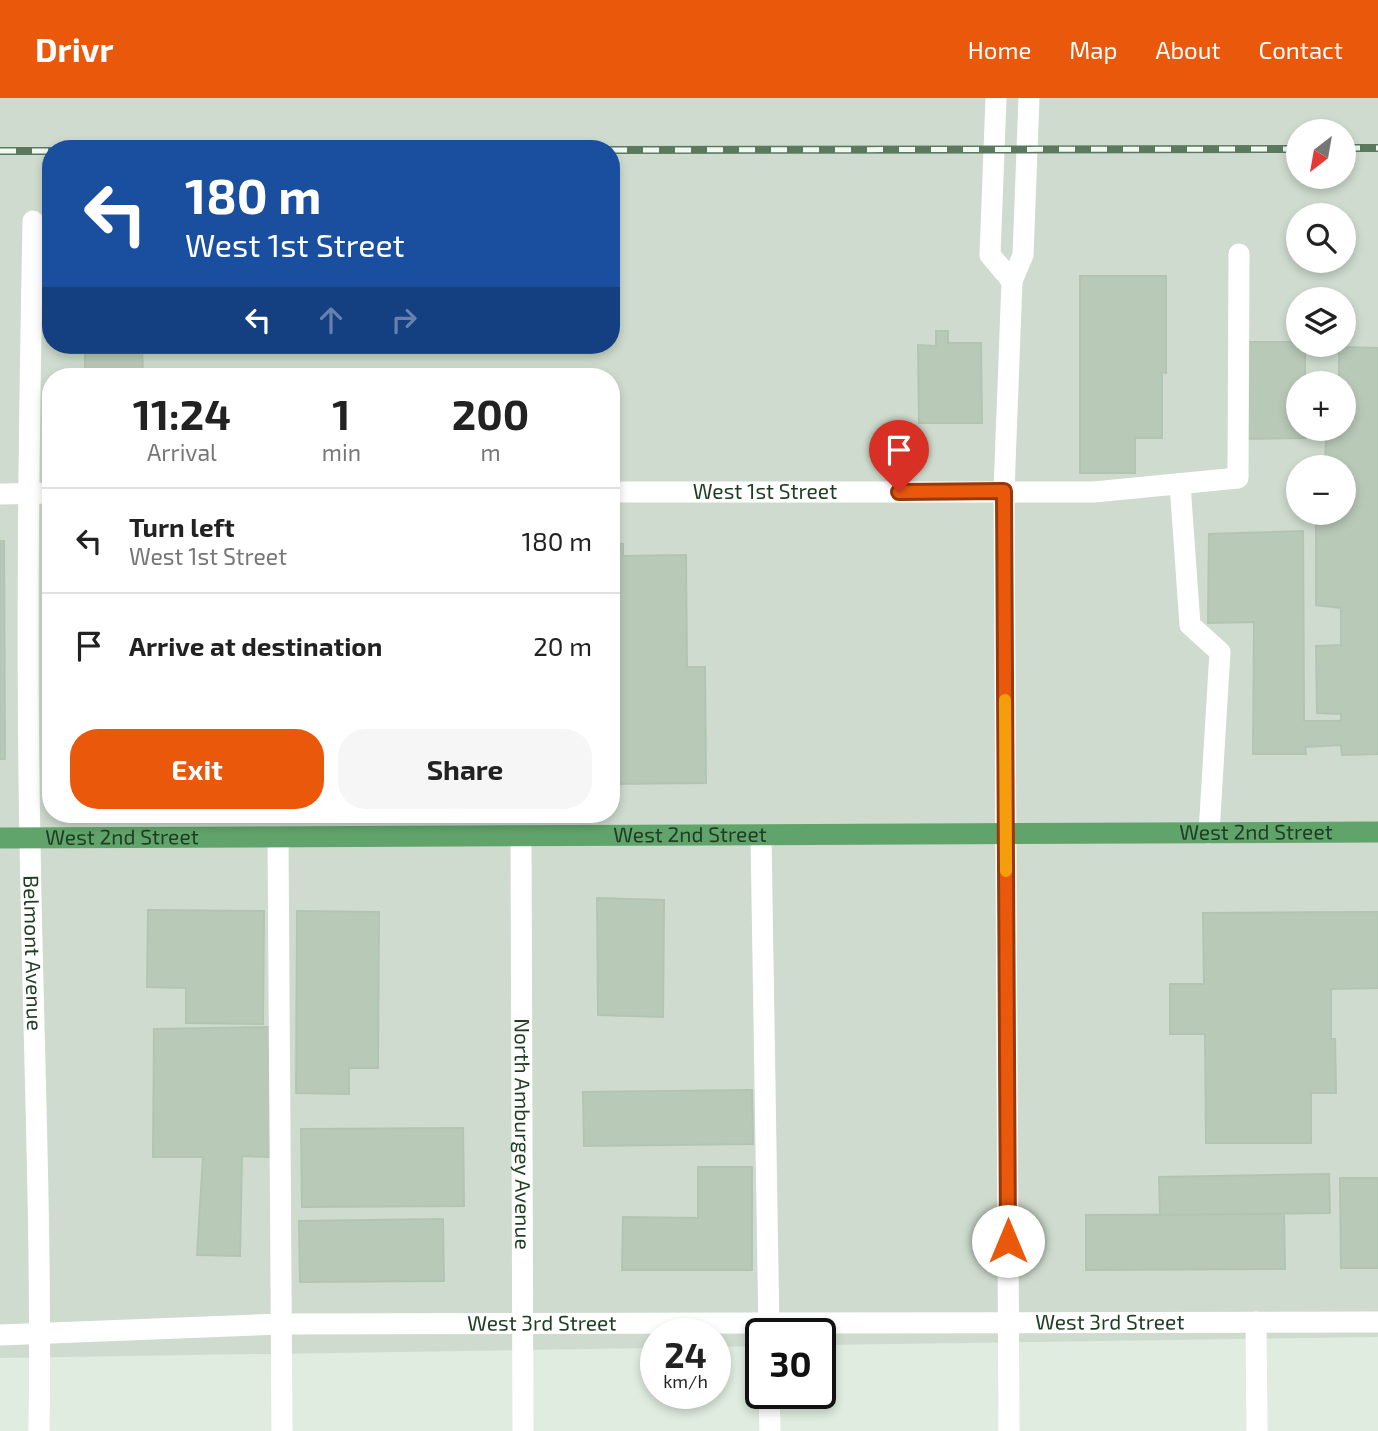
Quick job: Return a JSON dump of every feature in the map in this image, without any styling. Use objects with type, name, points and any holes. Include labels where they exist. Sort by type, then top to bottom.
[{"type":"main road","name":"West 2nd Street","points":[[0,838],[1378,832]]},
{"type":"street","points":[[996,98],[990,255],[1012,281]]},
{"type":"street","points":[[1009,1431],[1004,491],[1012,281],[1023,256],[1029,98]]},
{"type":"street","name":"Belmont Avenue","points":[[33,220],[28,494],[30,838],[41,1334],[40,1431]]},
{"type":"street","name":"West 1st Street","points":[[620,492],[1094,492],[1238,478],[1239,254]]},
{"type":"street","points":[[1181,484],[1190,625],[1220,652],[1209,833]]},
{"type":"street","points":[[0,494],[42,494]]},
{"type":"street","points":[[761,835],[769,1318]]},
{"type":"street","name":"North Amburgey Avenue","points":[[521,836],[523,1431]]},
{"type":"street","points":[[278,837],[282,1431]]},
{"type":"street","points":[[1256,1322],[1256,1431]]},
{"type":"street","name":"West 3rd Street","points":[[836,1327],[1009,1323],[1378,1322]]},
{"type":"street","name":"West 3rd Street","points":[[0,1335],[281,1324],[523,1323],[745,1328]]},
{"type":"street","points":[[769,1409],[770,1431]]},
{"type":"shaded area","points":[[0,98],[1378,98],[1378,1337],[836,1345],[836,1318],[745,1318],[745,1346],[731,1347],[731,1318],[640,1318],[640,1348],[0,1358]]},
{"type":"building","points":[[1080,276],[1166,276],[1166,373],[1162,372],[1162,438],[1135,438],[1135,473],[1080,473]]},
{"type":"building","points":[[936,331],[948,331],[948,343],[981,343],[982,423],[919,423],[918,345],[936,346]]},
{"type":"building","points":[[1240,342],[1286,342],[1286,357],[1305,357],[1305,371],[1286,371],[1286,438],[1241,439]]},
{"type":"building","points":[[1356,347],[1378,348],[1378,754],[1342,755],[1341,745],[1305,747],[1306,754],[1253,754],[1254,622],[1208,623],[1209,534],[1303,531],[1304,721],[1341,721],[1341,714],[1317,713],[1316,646],[1341,645],[1341,608],[1316,605],[1316,525],[1356,525],[1356,455],[1325,455],[1326,441],[1356,441],[1356,371],[1339,371],[1339,357],[1356,357]]},
{"type":"building","points":[[85,354],[142,354],[143,368],[85,368]]},
{"type":"building","points":[[0,541],[4,541],[5,759],[0,759]]},
{"type":"building","points":[[620,544],[623,544],[623,556],[686,555],[687,667],[705,667],[706,783],[620,784]]},
{"type":"building","points":[[597,898],[664,900],[663,1017],[598,1015]]},
{"type":"building","points":[[148,910],[264,911],[263,1024],[186,1023],[186,988],[147,987]]},
{"type":"building","points":[[297,911],[379,912],[378,1068],[349,1068],[349,1094],[296,1093]]},
{"type":"building","points":[[1378,912],[1378,988],[1331,989],[1331,1039],[1335,1039],[1336,1093],[1311,1093],[1311,1143],[1206,1143],[1205,1034],[1170,1034],[1170,984],[1204,984],[1203,913]]},
{"type":"building","points":[[271,1027],[270,1157],[242,1156],[240,1256],[197,1255],[203,1157],[153,1157],[154,1029]]},
{"type":"building","points":[[752,1090],[753,1144],[584,1146],[583,1092]]},
{"type":"building","points":[[463,1128],[464,1206],[302,1207],[301,1129]]},
{"type":"building","points":[[698,1167],[752,1167],[752,1270],[622,1270],[623,1217],[698,1218]]},
{"type":"building","points":[[1329,1174],[1330,1213],[1160,1215],[1159,1177]]},
{"type":"building","points":[[1340,1178],[1378,1178],[1378,1268],[1341,1268]]},
{"type":"building","points":[[1284,1214],[1285,1269],[1086,1270],[1086,1215]]},
{"type":"building","points":[[443,1219],[444,1281],[300,1282],[299,1221]]},
{"type":"railway","points":[[1356,148],[1378,148]]},
{"type":"railway","points":[[620,150],[1286,149]]},
{"type":"railway","points":[[0,151],[42,151]]},
{"type":"slow traffic","points":[[1005,700],[1006,871]]},
{"type":"route","points":[[899,492],[1004,491],[1008,1241]]}]
